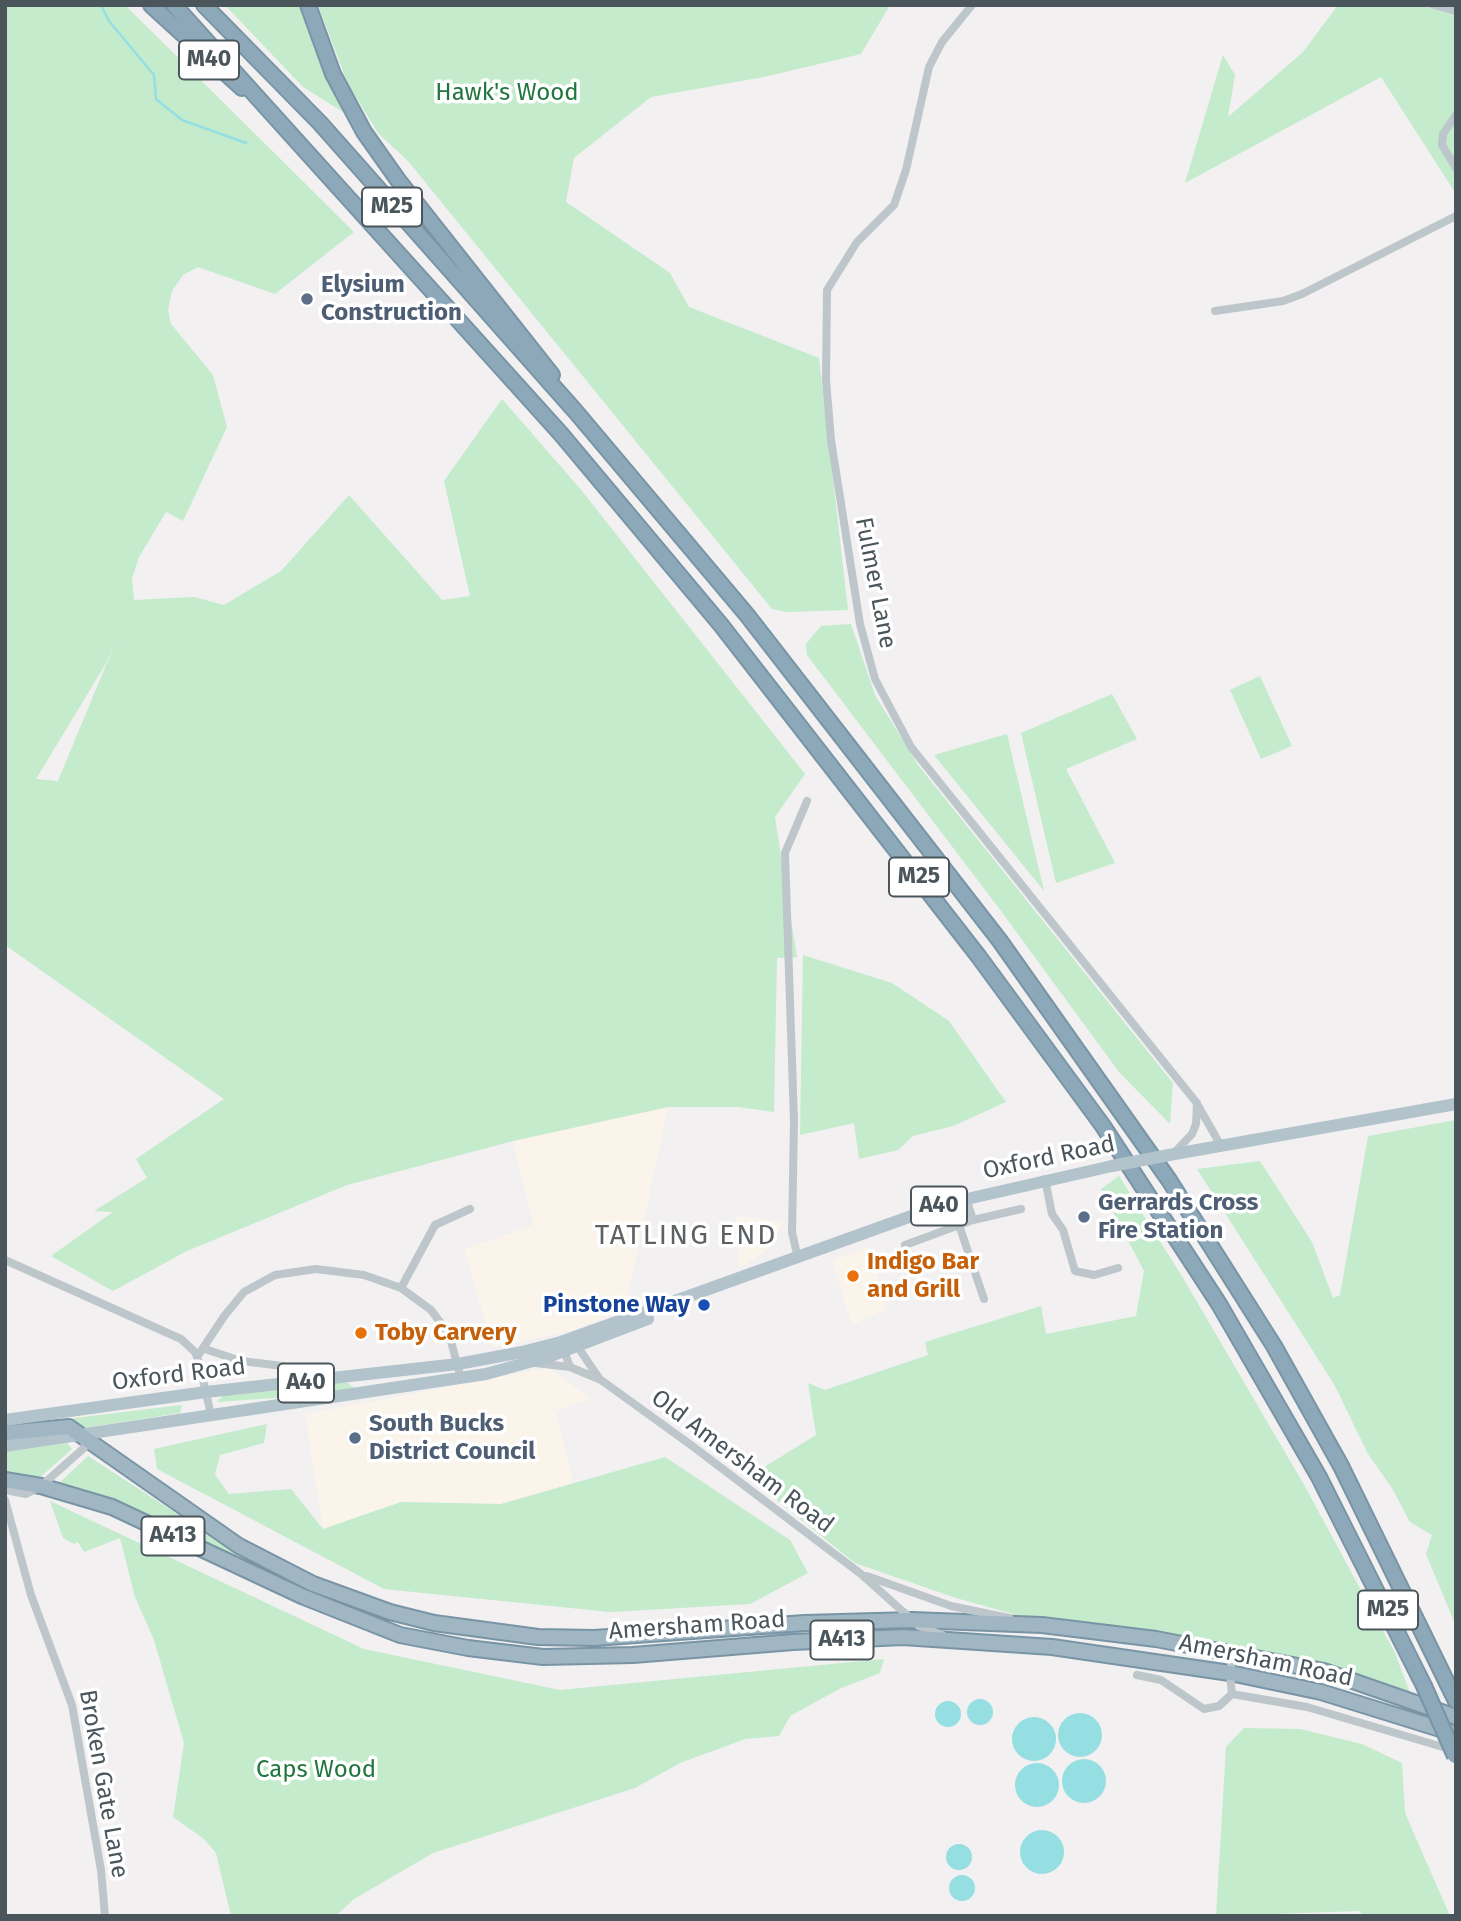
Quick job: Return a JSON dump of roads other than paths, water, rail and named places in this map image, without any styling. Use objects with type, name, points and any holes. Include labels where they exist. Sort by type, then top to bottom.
[{"type":"highway","name":"M40","points":[[151,5],[270,111]]},
{"type":"highway","name":"M25","points":[[174,5],[561,433],[721,625],[901,853],[1103,1126],[1184,1247],[1287,1419],[1350,1535],[1455,1755]]},
{"type":"highway","name":"M25","points":[[204,5],[320,123],[576,412],[747,615],[919,834],[1043,1000],[1169,1180],[1273,1346],[1341,1466],[1455,1698]]},
{"type":"highway","name":"M25","points":[[308,5],[333,74],[364,132],[398,180],[539,355],[576,412]]},
{"type":"highway","name":"A413","points":[[5,1433],[63,1427],[83,1437],[252,1552],[313,1584],[390,1612],[434,1623],[538,1637],[594,1638],[805,1623],[912,1620],[1042,1625],[1156,1639],[1324,1671],[1456,1717]]},
{"type":"highway","name":"Amersham Road","points":[[5,1480],[41,1486],[112,1507],[346,1614],[400,1634],[468,1648],[543,1657],[633,1655],[890,1638],[962,1640],[1066,1649],[1230,1672],[1321,1692],[1456,1734]]},
{"type":"main road","name":"Oxford Road","points":[[5,1420],[205,1392],[360,1377],[458,1364],[568,1344],[726,1282],[773,1268],[966,1198],[1112,1166],[1456,1104]]},
{"type":"main road","name":"A40","points":[[5,1446],[83,1437],[461,1378],[529,1363],[568,1344]]},
{"type":"main road","points":[[360,1377],[369,1392]]},
{"type":"street","name":"Fulmer Lane","points":[[972,5],[942,42],[929,67],[906,170],[894,205],[856,242],[827,290],[826,380],[831,440],[860,624],[875,679],[917,755],[1196,1101],[1221,1146]]},
{"type":"street","points":[[1434,5],[1456,11]]},
{"type":"street","points":[[1456,115],[1443,134],[1442,145],[1456,168]]},
{"type":"street","points":[[1215,311],[1283,301],[1302,294],[1456,216]]},
{"type":"street","points":[[798,1259],[792,1233],[794,1121],[785,853],[807,801]]},
{"type":"street","points":[[1170,1155],[1188,1142],[1192,1134],[1196,1124],[1196,1101]]},
{"type":"street","points":[[1045,1179],[1052,1214],[1063,1230],[1075,1271],[1094,1275],[1118,1268]]},
{"type":"street","points":[[966,1198],[973,1220]]},
{"type":"street","points":[[401,1288],[435,1225],[470,1209]]},
{"type":"street","points":[[905,1244],[973,1220],[1021,1209]]},
{"type":"street","points":[[959,1226],[984,1299]]},
{"type":"street","points":[[5,1260],[173,1334],[188,1344],[197,1357],[211,1415]]},
{"type":"street","points":[[197,1357],[244,1292],[275,1275],[316,1269],[364,1275],[401,1288],[431,1310],[449,1334],[461,1378]]},
{"type":"street","points":[[568,1344],[570,1367]]},
{"type":"street","name":"Old Amersham Road","points":[[568,1344],[601,1380],[861,1574],[912,1620],[932,1632],[962,1640]]},
{"type":"street","points":[[205,1349],[241,1362],[283,1366]]},
{"type":"street","name":"Old Amersham Road","points":[[529,1363],[570,1367],[601,1380]]},
{"type":"street","points":[[5,1490],[26,1494],[41,1486],[84,1448],[83,1437]]},
{"type":"street","name":"Broken Gate Lane","points":[[5,1500],[32,1594],[72,1705],[101,1870],[105,1916]]},
{"type":"street","name":"Old Amersham Road","points":[[861,1574],[951,1606],[1042,1625]]},
{"type":"street","points":[[1232,1694],[1230,1672],[1233,1653]]},
{"type":"street","points":[[1137,1675],[1161,1680],[1204,1709],[1219,1706],[1232,1694]]},
{"type":"street","points":[[1232,1694],[1307,1707],[1455,1755]]},
{"type":"water","points":[[980,1699],[990,1702],[993,1712],[990,1722],[980,1725],[970,1722],[967,1712],[970,1702]]},
{"type":"water","points":[[948,1701],[958,1704],[961,1714],[958,1724],[948,1727],[938,1724],[935,1714],[938,1704]]},
{"type":"water","points":[[1080,1713],[1096,1719],[1102,1735],[1096,1751],[1080,1757],[1064,1751],[1058,1735],[1064,1719]]},
{"type":"water","points":[[1034,1717],[1050,1723],[1056,1739],[1050,1755],[1034,1761],[1018,1755],[1012,1739],[1018,1723]]},
{"type":"water","points":[[1084,1759],[1100,1765],[1106,1781],[1100,1797],[1084,1803],[1068,1797],[1062,1781],[1068,1765]]},
{"type":"water","points":[[1037,1763],[1053,1769],[1059,1785],[1053,1801],[1037,1807],[1021,1801],[1015,1785],[1021,1769]]},
{"type":"water","points":[[1042,1830],[1058,1836],[1064,1852],[1058,1868],[1042,1874],[1026,1868],[1020,1852],[1026,1836]]},
{"type":"water","points":[[959,1844],[969,1847],[972,1857],[969,1867],[959,1870],[949,1867],[946,1857],[949,1847]]},
{"type":"water","points":[[962,1875],[972,1878],[975,1888],[972,1898],[962,1901],[952,1898],[949,1888],[952,1878]]},
{"type":"waterway","points":[[101,5],[109,21],[154,75],[156,99],[182,120],[246,143]]},
{"type":"place","name":"Elysium Construction","points":[[307,299]]},
{"type":"place","name":"Gerrards Cross Fire Station","points":[[1084,1217]]},
{"type":"place","name":"Indigo Bar and Grill","points":[[853,1276]]},
{"type":"place","name":"Pinstone Way","points":[[704,1305]]},
{"type":"place","name":"Toby Carvery","points":[[361,1333]]},
{"type":"place","name":"South Bucks District Council","points":[[355,1438]]},
{"type":"district","name":"TATLING END","points":[[686,1236]]},
{"type":"park label","name":"Hawk's Wood","points":[[507,93]]},
{"type":"park label","name":"Caps Wood","points":[[316,1770]]}]
